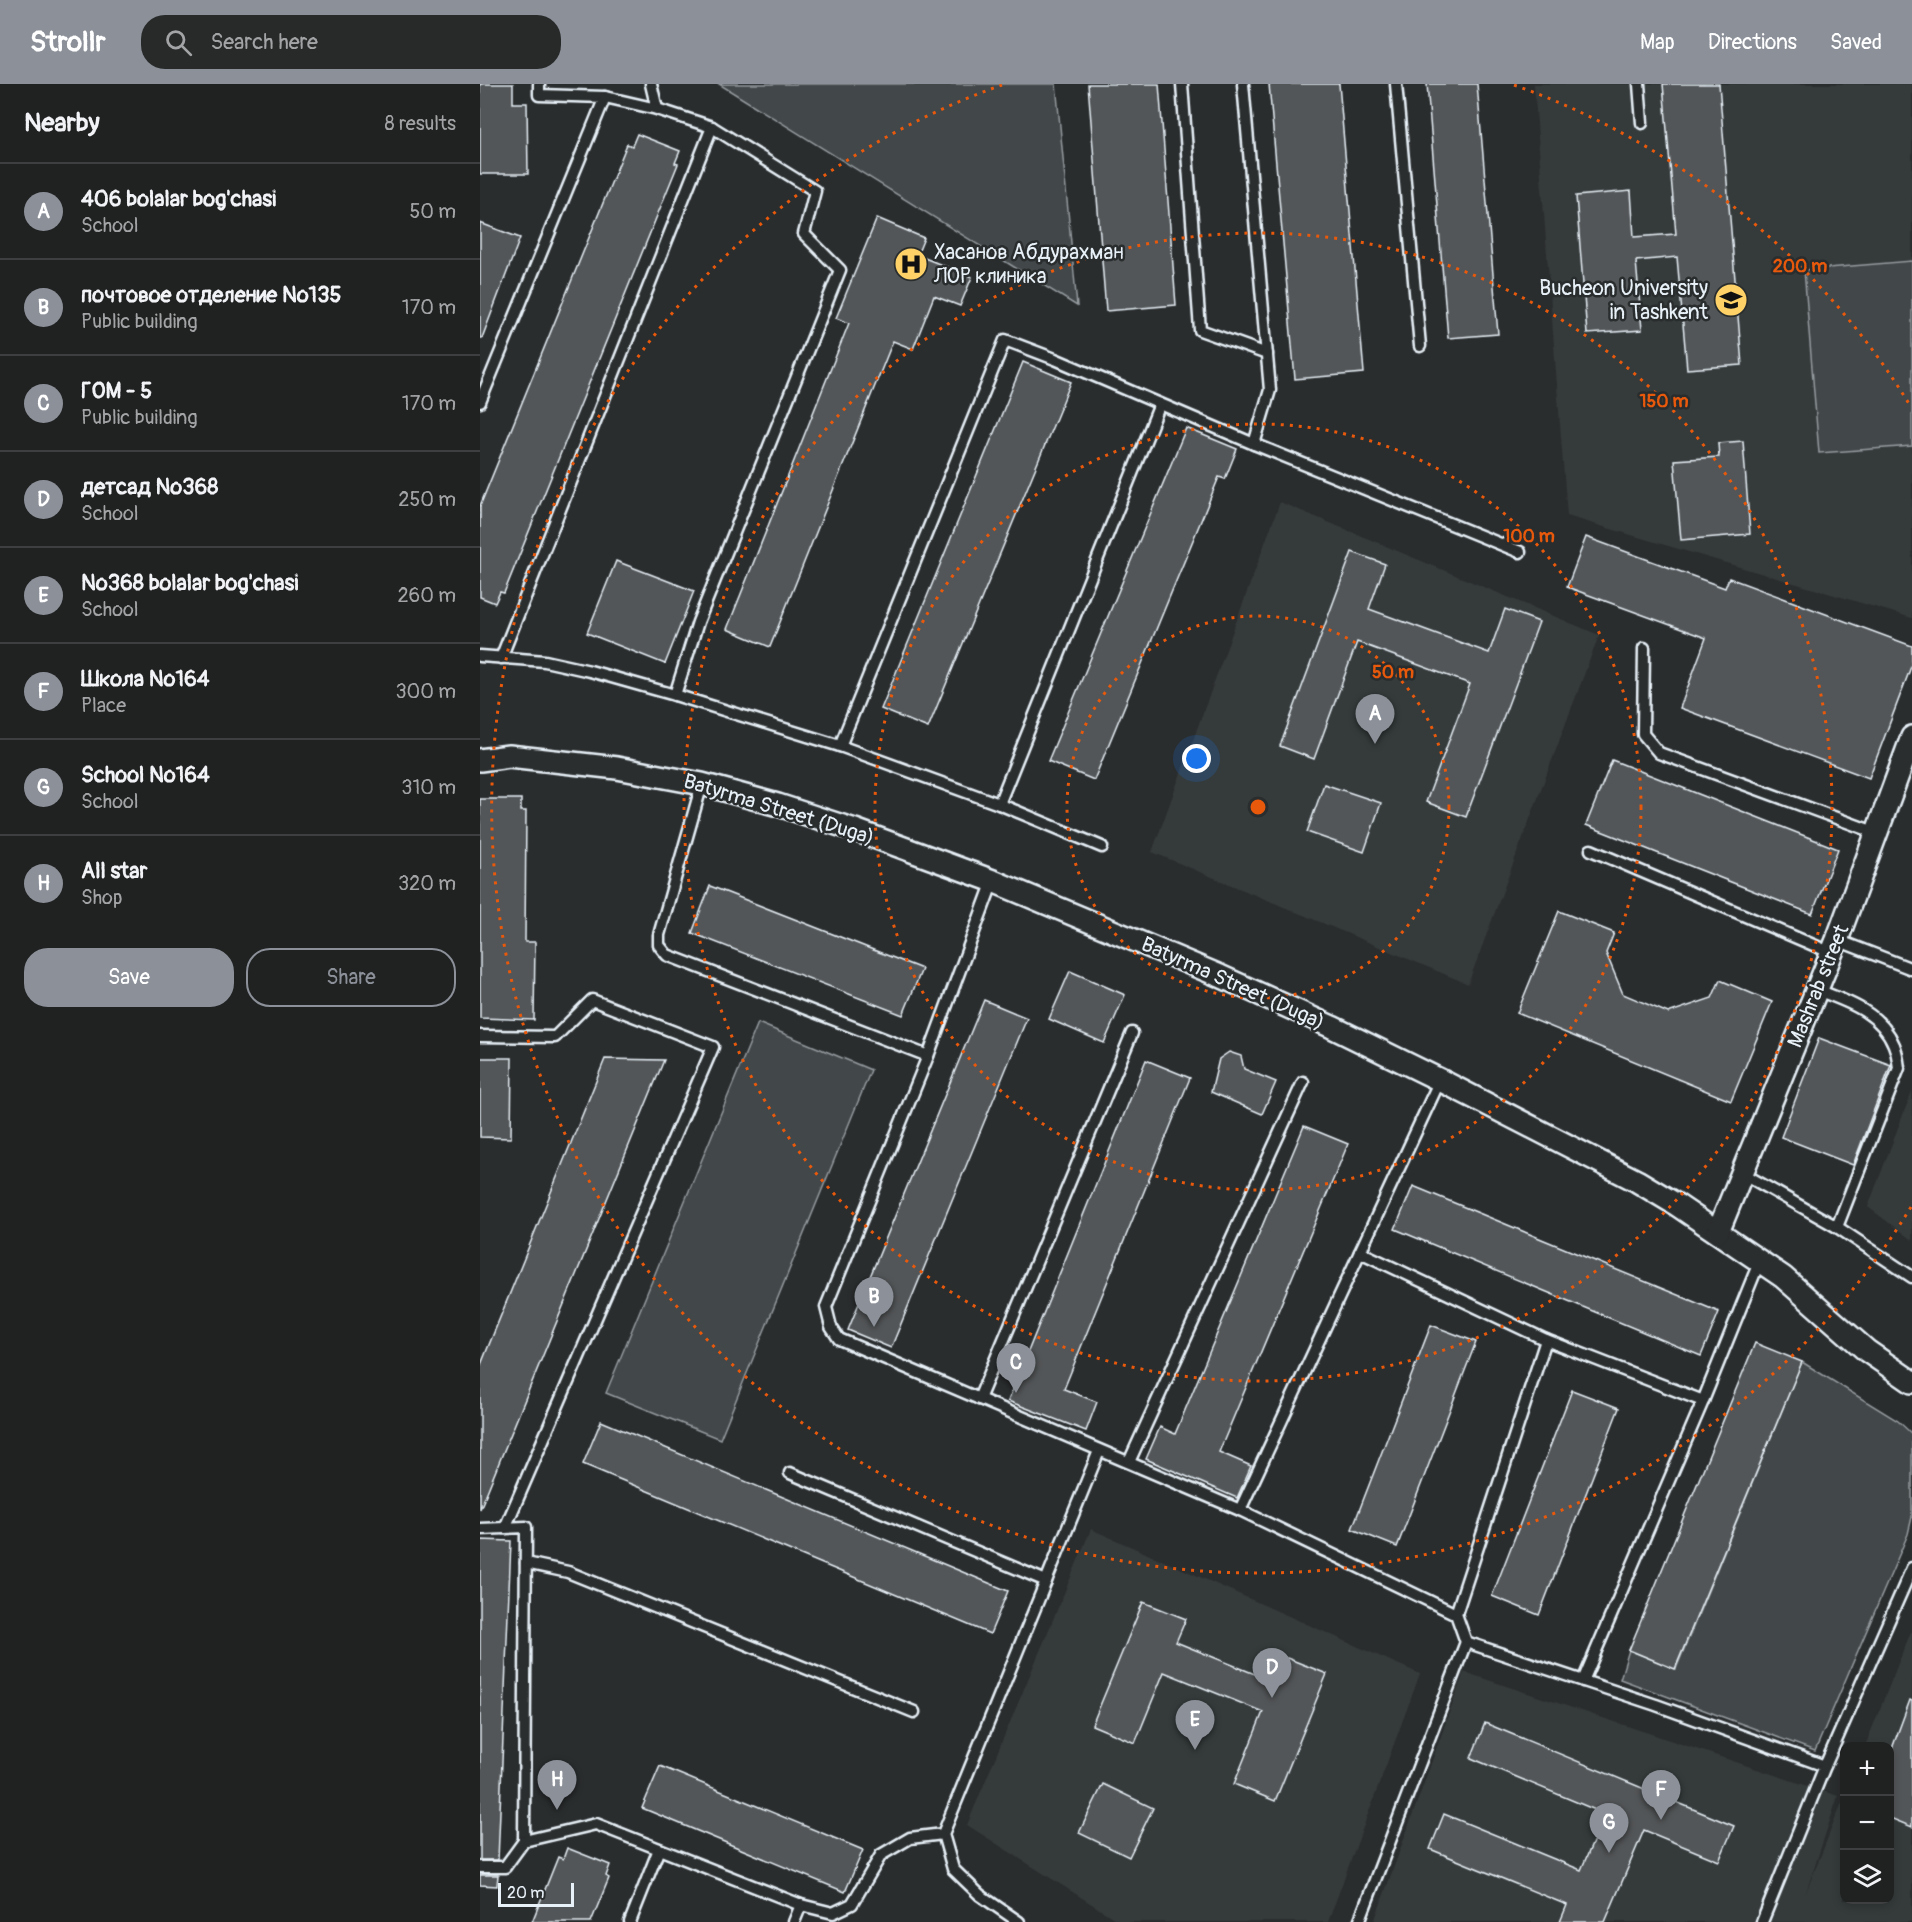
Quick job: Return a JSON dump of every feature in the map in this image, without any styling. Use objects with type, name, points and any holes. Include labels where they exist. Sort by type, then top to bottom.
[{"type":"street","name":"Mashrab street","points":[[1718,1232],[1834,947],[1912,737]]},
{"type":"street","name":"Batyrma Street (Duga)","points":[[480,760],[509,756],[660,775],[778,805],[855,830],[993,881],[1220,976],[1440,1080],[1637,1181],[1760,1260],[1783,1277],[1867,1351],[1912,1382]]},
{"type":"lane","points":[[539,84],[539,95],[605,97],[657,109],[712,127],[815,191],[804,234],[840,270],[698,622],[675,695]]},
{"type":"lane","points":[[651,84],[657,109]]},
{"type":"lane","points":[[1182,84],[1200,330],[1267,354]]},
{"type":"lane","points":[[1243,84],[1270,390],[1254,444]]},
{"type":"lane","points":[[1396,84],[1420,346]]},
{"type":"lane","points":[[1639,84],[1642,123]]},
{"type":"lane","points":[[480,402],[605,97]]},
{"type":"lane","points":[[501,658],[712,127]]},
{"type":"lane","points":[[840,746],[1005,340],[1520,552]]},
{"type":"lane","points":[[999,804],[1160,404]]},
{"type":"lane","points":[[1644,648],[1643,734],[1659,753],[1877,833]]},
{"type":"lane","points":[[480,656],[545,661],[675,695],[840,746],[999,804],[1102,848]]},
{"type":"lane","points":[[702,784],[659,935],[659,945],[667,956],[928,1056]]},
{"type":"lane","points":[[1591,850],[1834,947],[1912,969]]},
{"type":"lane","points":[[993,881],[928,1056],[826,1307],[831,1327],[839,1338],[1240,1510],[1456,1614]]},
{"type":"lane","points":[[1816,990],[1856,1005],[1881,1024],[1894,1044],[1899,1068],[1837,1227]]},
{"type":"lane","points":[[480,1036],[555,1037],[592,1000],[713,1047],[505,1528]]},
{"type":"lane","points":[[979,1400],[1132,1033]]},
{"type":"lane","points":[[1240,1510],[1440,1080]]},
{"type":"lane","points":[[1129,1462],[1303,1082]]},
{"type":"lane","points":[[1742,1173],[1837,1227],[1912,1277]]},
{"type":"lane","points":[[1360,1252],[1546,1340],[1703,1401]]},
{"type":"lane","points":[[1584,1681],[1760,1260]]},
{"type":"lane","points":[[1359,1922],[1466,1642],[1456,1614],[1546,1340]]},
{"type":"lane","points":[[1019,1922],[980,1895],[952,1869],[943,1834],[1099,1451]]},
{"type":"lane","points":[[790,1473],[1046,1581]]},
{"type":"lane","points":[[480,1529],[526,1527],[524,1841],[505,1867],[480,1867]]},
{"type":"lane","points":[[526,1563],[568,1572],[914,1712]]},
{"type":"lane","points":[[1762,1922],[1825,1766],[1912,1568]]},
{"type":"lane","points":[[1466,1642],[1825,1766]]},
{"type":"lane","points":[[524,1841],[596,1824],[801,1905],[833,1912],[852,1904],[881,1855],[910,1838],[943,1834]]},
{"type":"lane","points":[[630,1922],[659,1849]]},
{"type":"lane","points":[[794,1922],[801,1905]]},
{"type":"shaded area","points":[[719,84],[1056,84],[1077,306]]},
{"type":"shaded area","name":"Bucheon University in Tashkent","points":[[1534,84],[1912,84],[1912,618],[1567,516]]},
{"type":"shaded area","points":[[1912,261],[1912,446],[1819,453],[1804,270]]},
{"type":"shaded area","points":[[1280,502],[1599,635],[1468,984],[1152,852]]},
{"type":"shaded area","points":[[758,1023],[871,1070],[720,1439],[606,1393]]},
{"type":"shaded area","points":[[1912,1091],[1912,1240],[1868,1207]]},
{"type":"shaded area","points":[[1802,1362],[1898,1421],[1912,1434],[1912,1517],[1908,1534],[1815,1751],[1620,1679],[1629,1650],[1676,1669]]},
{"type":"shaded area","points":[[1091,1529],[1420,1674],[1328,1922],[1120,1922],[967,1825]]},
{"type":"shaded area","points":[[1912,1629],[1912,1922],[1374,1922],[1464,1672],[1838,1796],[1805,1895],[1840,1807],[1840,1904],[1894,1904],[1894,1742],[1867,1742]]},
{"type":"building","points":[[480,84],[513,84],[513,103],[527,103],[528,174],[480,174]]},
{"type":"building","points":[[1088,84],[1159,84],[1176,305],[1106,311]]},
{"type":"building","points":[[1269,84],[1339,84],[1364,373],[1295,379]]},
{"type":"building","points":[[1427,84],[1477,84],[1498,334],[1448,338]]},
{"type":"building","points":[[1663,84],[1719,84],[1742,365],[1687,369],[1677,257],[1636,261],[1642,330],[1587,334],[1576,196],[1631,191],[1634,237],[1676,234]]},
{"type":"building","points":[[637,134],[680,151],[675,163],[678,164],[504,593],[500,592],[495,603],[480,597],[480,506],[627,144],[632,146]]},
{"type":"building","points":[[877,218],[924,238],[917,255],[972,277],[960,306],[934,296],[913,349],[893,341],[770,647],[727,629],[849,323],[836,318]]},
{"type":"building","points":[[480,223],[520,238],[482,338],[480,338]]},
{"type":"building","points":[[1023,362],[1071,382],[928,728],[881,709]]},
{"type":"building","points":[[1186,428],[1237,449],[1225,479],[1219,477],[1094,780],[1048,761]]},
{"type":"building","points":[[1743,441],[1750,534],[1681,540],[1674,460],[1719,457],[1718,443]]},
{"type":"building","points":[[1586,537],[1725,588],[1729,578],[1912,646],[1912,664],[1869,778],[1680,708],[1706,638],[1567,587]]},
{"type":"building","points":[[1352,552],[1385,564],[1369,609],[1489,653],[1505,609],[1539,622],[1466,817],[1426,802],[1470,684],[1357,642],[1314,759],[1280,746]]},
{"type":"building","points":[[616,561],[694,591],[665,664],[587,633]]},
{"type":"building","points":[[1612,760],[1838,849],[1812,914],[1586,825]]},
{"type":"building","points":[[1324,784],[1381,803],[1364,852],[1307,832]]},
{"type":"building","points":[[480,799],[521,799],[521,811],[526,811],[525,942],[535,942],[534,1020],[480,1018]]},
{"type":"building","points":[[710,886],[922,969],[903,1015],[692,933]]},
{"type":"building","points":[[1559,911],[1614,933],[1606,953],[1623,994],[1668,1013],[1712,998],[1720,980],[1772,1002],[1731,1101],[1517,1013]]},
{"type":"building","points":[[1070,971],[1125,995],[1104,1043],[1049,1019]]},
{"type":"building","points":[[984,1000],[1027,1018],[891,1348],[848,1330]]},
{"type":"building","points":[[1819,1038],[1891,1065],[1853,1165],[1781,1137]]},
{"type":"building","points":[[1229,1052],[1241,1056],[1244,1069],[1276,1082],[1262,1114],[1211,1092],[1219,1059]]},
{"type":"building","points":[[480,1058],[512,1058],[511,1138],[480,1137]]},
{"type":"building","points":[[605,1059],[664,1060],[480,1509],[480,1367]]},
{"type":"building","points":[[1146,1060],[1190,1078],[1064,1389],[1097,1402],[1086,1431],[1008,1401]]},
{"type":"building","points":[[1304,1126],[1348,1144],[1219,1452],[1251,1466],[1237,1498],[1146,1459],[1160,1427],[1175,1434]]},
{"type":"building","points":[[1413,1186],[1719,1312],[1701,1356],[1395,1229]]},
{"type":"building","points":[[1431,1325],[1476,1342],[1397,1547],[1352,1529]]},
{"type":"building","points":[[1755,1343],[1802,1362],[1675,1669],[1629,1650]]},
{"type":"building","points":[[1572,1390],[1619,1408],[1539,1615],[1492,1596]]},
{"type":"building","points":[[601,1421],[1008,1591],[990,1634],[583,1464]]},
{"type":"building","points":[[480,1540],[511,1541],[498,1860],[480,1860]]},
{"type":"building","points":[[1143,1602],[1186,1619],[1176,1642],[1277,1683],[1287,1658],[1327,1674],[1275,1801],[1234,1784],[1263,1712],[1164,1672],[1135,1743],[1092,1725]]},
{"type":"building","points":[[1910,1700],[1912,1701],[1912,1827],[1894,1820],[1894,1743]]},
{"type":"building","points":[[1485,1723],[1734,1826],[1719,1861],[1644,1830],[1605,1922],[1560,1922],[1567,1905],[1430,1849],[1444,1814],[1581,1870],[1605,1814],[1471,1758]]},
{"type":"building","points":[[660,1766],[863,1850],[845,1892],[642,1808]]},
{"type":"building","points":[[1103,1784],[1153,1808],[1129,1857],[1079,1833]]},
{"type":"building","points":[[567,1848],[610,1865],[606,1876],[609,1878],[591,1922],[532,1922],[558,1857],[563,1859]]},
{"type":"building","points":[[480,1875],[498,1875],[497,1886],[480,1885]]},
{"type":"place","name":"Хасанов Абдурахман ЛОР клиника","points":[[911,264]]},
{"type":"place","name":"Bucheon University in Tashkent","points":[[1731,300]]},
{"type":"place","name":"406 bolalar bog'chasi","points":[[1375,744]]},
{"type":"place","name":"почтовое отделение №135","points":[[874,1327]]},
{"type":"place","name":"ГОМ - 5","points":[[1016,1393]]},
{"type":"place","name":"детсад №368","points":[[1272,1698]]},
{"type":"place","name":"№368 bolalar bog'chasi","points":[[1195,1750]]},
{"type":"place","name":"All star","points":[[557,1810]]},
{"type":"place","name":"Школа №164","points":[[1661,1820]]},
{"type":"place","name":"School №164","points":[[1609,1853]]}]
